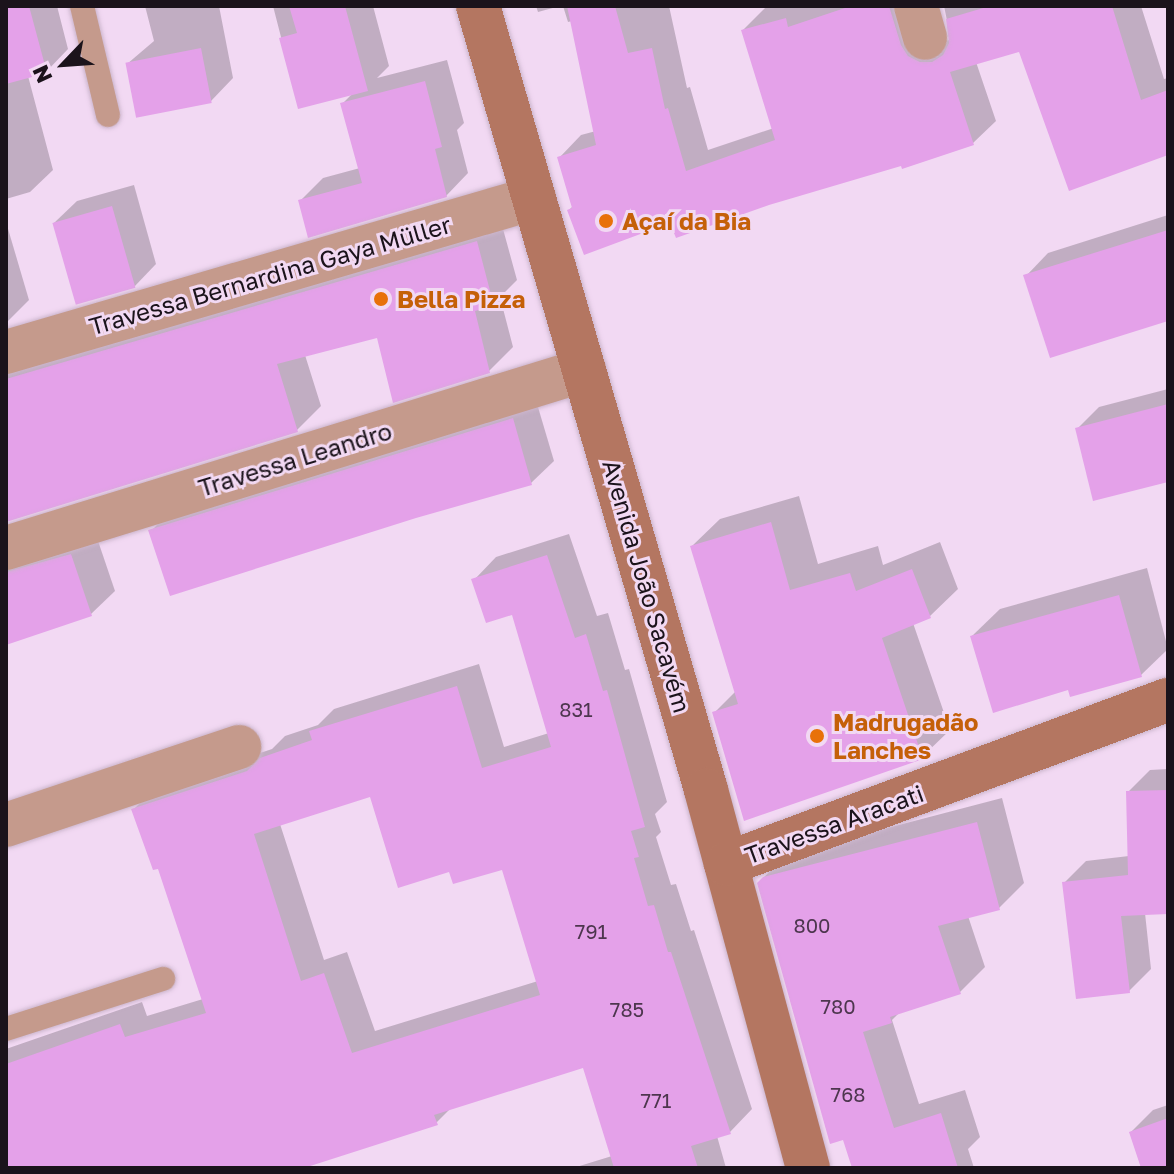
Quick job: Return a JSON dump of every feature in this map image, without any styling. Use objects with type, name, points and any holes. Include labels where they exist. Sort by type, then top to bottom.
[{"type":"main road","name":"Avenida João Sacavém","points":[[478,6],[726,864],[808,1168]]},
{"type":"main road","name":"Travessa Aracati","points":[[726,864],[1168,700]]},
{"type":"street","name":"Travessa Bernardina Gaya Müller","points":[[6,352],[534,198]]},
{"type":"street","name":"Travessa Leandro","points":[[6,548],[584,370]]},
{"type":"street","points":[[6,825],[239,747]]},
{"type":"lane","points":[[82,6],[108,115]]},
{"type":"lane","points":[[6,1029],[163,979]]},
{"type":"building","points":[[6,6],[29,6],[47,73],[6,84]]},
{"type":"building","points":[[289,6],[345,6],[368,91],[298,109],[279,38],[297,33]]},
{"type":"building","points":[[567,6],[615,6],[628,53],[652,48],[665,109],[668,108],[686,171],[775,140],[741,30],[786,18],[788,27],[851,6],[889,6],[901,45],[908,56],[920,62],[932,62],[943,55],[949,43],[946,19],[990,6],[1112,6],[1141,100],[1168,90],[1168,155],[1069,191],[1019,52],[950,72],[974,145],[902,169],[901,166],[769,205],[676,238],[670,223],[584,255],[567,210],[572,208],[557,157],[596,145]]},
{"type":"building","points":[[201,48],[212,103],[136,118],[125,63]]},
{"type":"building","points":[[425,81],[442,147],[435,149],[447,197],[308,238],[298,200],[362,183],[340,103]]},
{"type":"building","points":[[112,206],[135,288],[76,305],[52,223]]},
{"type":"building","points":[[1168,230],[1168,321],[1050,358],[1023,275]]},
{"type":"building","points":[[477,241],[494,306],[475,311],[490,373],[393,403],[377,338],[277,364],[298,432],[6,522],[6,379]]},
{"type":"building","points":[[1168,404],[1168,482],[1093,501],[1075,428]]},
{"type":"building","points":[[513,418],[532,485],[416,518],[170,596],[148,530]]},
{"type":"building","points":[[771,522],[790,590],[850,573],[856,591],[912,569],[931,618],[882,638],[923,759],[744,821],[712,712],[738,704],[690,546]]},
{"type":"building","points":[[71,554],[92,616],[6,645],[6,572]]},
{"type":"building","points":[[547,555],[575,638],[586,634],[603,691],[607,690],[645,827],[631,831],[639,857],[634,858],[648,906],[654,905],[668,952],[671,952],[731,1134],[691,1146],[698,1168],[614,1168],[583,1068],[434,1115],[438,1125],[304,1168],[6,1168],[6,1064],[120,1024],[125,1037],[206,1013],[158,869],[153,870],[131,809],[247,771],[260,758],[312,740],[309,731],[457,686],[482,768],[551,747],[512,615],[486,623],[471,579]],"holes":[[[370,797],[398,888],[449,872],[453,884],[502,870],[540,995],[352,1053],[324,973],[301,981],[254,834]]]},
{"type":"building","points":[[1119,595],[1142,677],[1070,697],[1068,690],[993,713],[970,636]]},
{"type":"building","points":[[1168,790],[1168,914],[1121,916],[1130,993],[1076,999],[1062,882],[1128,875],[1126,791]]},
{"type":"building","points":[[977,822],[1000,910],[938,926],[961,994],[890,1017],[892,1023],[863,1032],[894,1128],[941,1113],[958,1168],[852,1168],[843,1140],[830,1144],[757,883],[763,877]]},
{"type":"building","points":[[1168,1118],[1168,1168],[1141,1168],[1129,1132]]},
{"type":"place","name":"Açaí da Bia","points":[[606,221]]},
{"type":"place","name":"Bella Pizza","points":[[381,299]]},
{"type":"place","name":"Madrugadão Lanches","points":[[817,736]]}]
